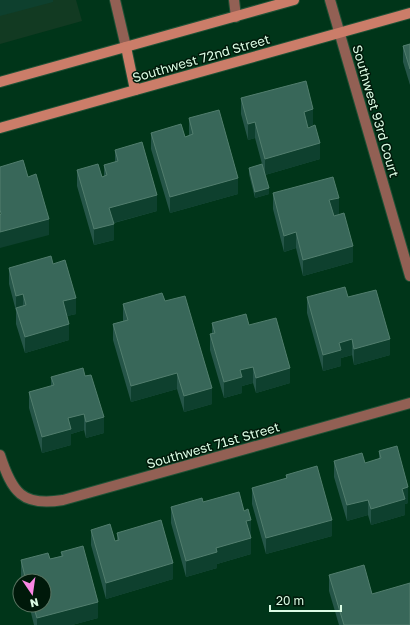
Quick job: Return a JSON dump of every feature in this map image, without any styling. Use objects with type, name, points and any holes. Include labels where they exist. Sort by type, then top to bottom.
[{"type":"main road","points":[[0,82],[294,0]]},
{"type":"main road","name":"Southwest 72nd Street","points":[[0,128],[410,13]]},
{"type":"main road","points":[[126,47],[135,90]]},
{"type":"street","points":[[115,0],[126,47]]},
{"type":"street","points":[[234,0],[236,16]]},
{"type":"street","name":"Southwest 93rd Court","points":[[330,0],[410,276]]},
{"type":"street","name":"Southwest 71st Street","points":[[0,455],[11,484],[23,496],[43,502],[63,500],[410,403]]},
{"type":"shaded area","points":[[0,0],[76,0],[82,21],[0,44]]},
{"type":"building","points":[[410,44],[410,69],[403,46]]},
{"type":"building","points":[[306,81],[313,109],[304,112],[308,128],[315,125],[320,143],[265,159],[255,122],[248,124],[241,98]]},
{"type":"building","points":[[219,110],[238,178],[170,197],[151,133],[181,124],[185,137],[193,134],[189,118]]},
{"type":"building","points":[[142,142],[157,195],[109,208],[114,224],[94,229],[77,170],[98,164],[102,177],[107,175],[104,165],[118,161],[115,150]]},
{"type":"building","points":[[23,160],[28,177],[36,174],[49,219],[0,232],[0,167]]},
{"type":"building","points":[[262,164],[269,188],[255,192],[249,168]]},
{"type":"building","points":[[333,177],[339,198],[329,200],[334,216],[344,213],[353,246],[303,260],[296,232],[284,236],[273,193]]},
{"type":"building","points":[[51,256],[53,264],[65,260],[76,298],[63,301],[69,324],[25,337],[16,308],[26,305],[23,294],[16,296],[9,268]]},
{"type":"building","points":[[345,287],[348,297],[376,290],[390,339],[354,349],[352,339],[339,343],[341,350],[323,355],[307,297]]},
{"type":"building","points":[[162,293],[165,301],[185,296],[212,388],[184,396],[177,373],[131,386],[113,324],[128,320],[123,304]]},
{"type":"building","points":[[246,314],[249,325],[276,318],[290,368],[256,378],[253,367],[240,370],[242,377],[224,382],[210,334],[215,333],[212,323]]},
{"type":"building","points":[[83,368],[85,376],[91,375],[104,417],[86,422],[84,414],[68,418],[71,429],[42,437],[29,392],[54,385],[51,377]]},
{"type":"building","points":[[397,446],[408,487],[402,489],[405,499],[371,509],[368,500],[347,505],[334,461],[362,453],[365,463],[381,458],[379,451]]},
{"type":"building","points":[[317,466],[332,520],[266,538],[252,488],[287,478],[286,475]]},
{"type":"building","points":[[239,492],[244,511],[248,509],[251,520],[246,521],[251,538],[216,548],[217,552],[186,561],[171,507],[202,498],[203,502]]},
{"type":"building","points":[[161,520],[173,563],[106,583],[91,530],[110,524],[115,541],[119,540],[117,533]]},
{"type":"building","points":[[83,546],[98,602],[37,618],[35,613],[52,613],[52,573],[24,573],[21,560],[48,553],[50,559],[63,556],[61,552]]},
{"type":"building","points":[[364,565],[372,594],[410,583],[410,625],[344,625],[329,575]]}]
